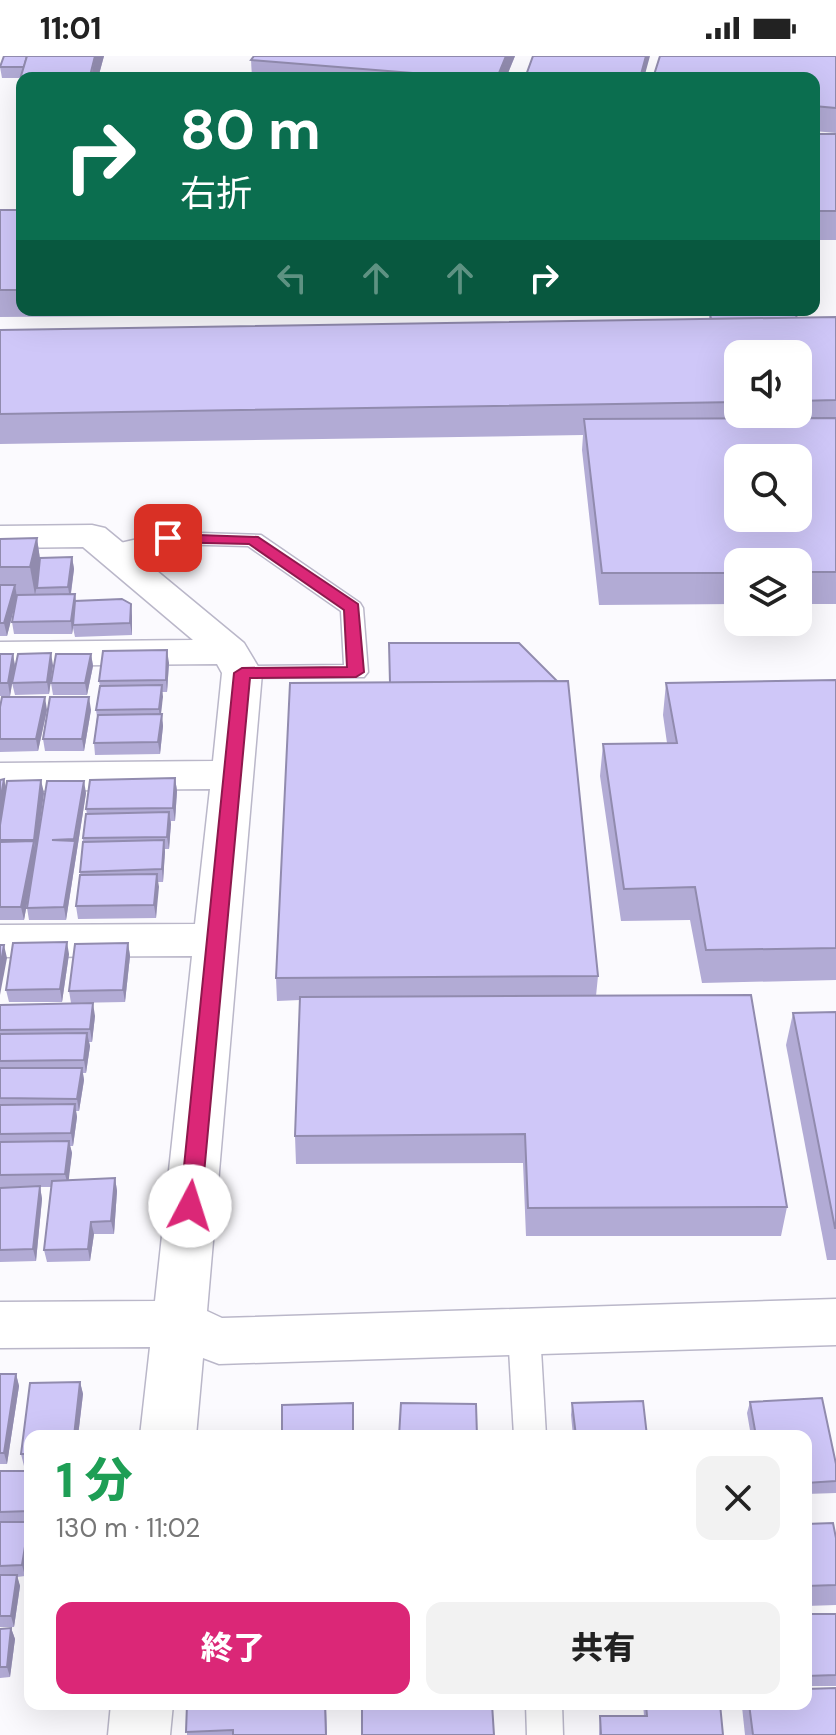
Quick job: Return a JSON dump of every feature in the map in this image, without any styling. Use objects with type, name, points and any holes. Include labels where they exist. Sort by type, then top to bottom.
[{"type":"street","points":[[0,537],[92,536],[236,663]]},
{"type":"street","points":[[0,654],[236,663]]},
{"type":"street","points":[[169,1430],[232,775],[236,663]]},
{"type":"street","points":[[0,777],[232,775]]},
{"type":"street","points":[[0,941],[216,940]]},
{"type":"street","points":[[0,1325],[179,1324],[219,1341],[836,1322]]},
{"type":"street","points":[[139,1735],[141,1710]]},
{"type":"lane","points":[[111,552],[168,538],[253,540],[352,608],[356,672],[236,663]]},
{"type":"lane","points":[[524,1332],[530,1430]]},
{"type":"lane","points":[[544,1710],[545,1735]]},
{"type":"building","points":[[4,56],[27,56],[24,67],[0,67]]},
{"type":"building","points":[[27,56],[95,56],[91,72],[22,72]]},
{"type":"building","points":[[254,56],[506,56],[499,72],[400,72],[251,60]]},
{"type":"building","points":[[533,56],[646,56],[642,72],[527,72]]},
{"type":"building","points":[[660,56],[836,56],[836,108],[820,107],[820,72],[655,72]]},
{"type":"building","points":[[820,134],[836,134],[836,211],[820,211]]},
{"type":"building","points":[[0,210],[16,210],[16,290],[0,290]]},
{"type":"building","points":[[710,316],[797,318],[711,319]]},
{"type":"building","points":[[836,317],[836,400],[812,401],[812,340],[724,340],[724,402],[0,414],[0,330]]},
{"type":"building","points":[[724,418],[724,428],[812,428],[812,418],[836,418],[836,572],[812,572],[812,548],[724,548],[724,573],[602,573],[584,419]]},
{"type":"building","points":[[37,538],[30,567],[0,567],[0,539]]},
{"type":"building","points":[[72,557],[68,587],[37,588],[40,558]]},
{"type":"building","points":[[0,585],[15,585],[4,623],[0,623]]},
{"type":"building","points":[[75,594],[71,621],[12,622],[17,595]]},
{"type":"building","points":[[122,599],[131,604],[130,623],[73,625],[75,601]]},
{"type":"building","points":[[389,643],[519,643],[557,681],[390,683]]},
{"type":"building","points":[[167,650],[166,680],[99,681],[103,651]]},
{"type":"building","points":[[51,653],[47,682],[12,683],[18,654]]},
{"type":"building","points":[[0,654],[13,654],[8,683],[0,683]]},
{"type":"building","points":[[56,654],[91,654],[85,683],[51,683]]},
{"type":"building","points":[[836,680],[836,948],[706,950],[695,887],[624,889],[603,744],[677,743],[666,683]]},
{"type":"building","points":[[568,681],[598,976],[276,978],[290,683]]},
{"type":"building","points":[[162,685],[159,709],[96,710],[100,686]]},
{"type":"building","points":[[2,697],[45,697],[36,739],[0,739]]},
{"type":"building","points":[[50,697],[89,697],[82,739],[43,739]]},
{"type":"building","points":[[162,714],[158,742],[94,743],[98,715]]},
{"type":"building","points":[[175,778],[173,808],[86,809],[90,780]]},
{"type":"building","points":[[4,779],[0,802],[0,780]]},
{"type":"building","points":[[41,780],[34,840],[0,840],[7,781]]},
{"type":"building","points":[[47,781],[84,781],[74,839],[52,840],[75,841],[64,907],[27,908]]},
{"type":"building","points":[[169,812],[167,837],[83,838],[86,814]]},
{"type":"building","points":[[164,840],[162,869],[80,872],[83,842]]},
{"type":"building","points":[[34,841],[21,907],[0,907],[0,842]]},
{"type":"building","points":[[157,874],[154,905],[76,906],[80,875]]},
{"type":"building","points":[[67,942],[60,989],[6,990],[13,943]]},
{"type":"building","points":[[128,943],[123,990],[69,991],[75,944]]},
{"type":"building","points":[[0,945],[4,945],[0,968]]},
{"type":"building","points":[[751,995],[787,1207],[528,1208],[525,1134],[295,1136],[300,997]]},
{"type":"building","points":[[93,1003],[90,1029],[0,1030],[0,1005]]},
{"type":"building","points":[[836,1012],[836,1228],[835,1228],[793,1013]]},
{"type":"building","points":[[87,1033],[84,1060],[0,1061],[0,1034]]},
{"type":"building","points":[[0,1068],[82,1068],[77,1099],[0,1098]]},
{"type":"building","points":[[75,1104],[71,1133],[0,1134],[0,1105]]},
{"type":"building","points":[[69,1141],[65,1174],[0,1175],[0,1142]]},
{"type":"building","points":[[115,1178],[111,1221],[91,1222],[88,1249],[44,1250],[52,1181]]},
{"type":"building","points":[[40,1186],[33,1249],[0,1250],[0,1188]]},
{"type":"building","points":[[0,1374],[16,1374],[4,1453],[0,1453]]},
{"type":"building","points":[[80,1382],[75,1430],[24,1430],[30,1383]]},
{"type":"building","points":[[822,1398],[836,1464],[836,1481],[812,1483],[812,1430],[755,1430],[750,1402]]},
{"type":"building","points":[[643,1401],[646,1430],[575,1430],[572,1403]]},
{"type":"building","points":[[353,1403],[353,1430],[282,1430],[282,1405]]},
{"type":"building","points":[[401,1403],[476,1404],[477,1430],[399,1430]]},
{"type":"building","points":[[0,1471],[24,1471],[24,1511],[0,1512]]},
{"type":"building","points":[[0,1522],[24,1522],[22,1565],[0,1566]]},
{"type":"building","points":[[833,1523],[836,1585],[812,1586],[812,1524]]},
{"type":"building","points":[[0,1575],[17,1575],[11,1616],[0,1616]]},
{"type":"building","points":[[812,1614],[836,1614],[836,1675],[812,1676]]},
{"type":"building","points":[[11,1628],[7,1667],[0,1667],[0,1629]]},
{"type":"building","points":[[836,1688],[836,1735],[753,1735],[750,1710],[812,1710],[812,1689]]},
{"type":"building","points":[[187,1710],[325,1710],[326,1735],[233,1735],[233,1730],[186,1732]]},
{"type":"building","points":[[362,1710],[492,1710],[494,1735],[362,1735]]},
{"type":"building","points":[[646,1710],[721,1710],[723,1735],[601,1735],[600,1716],[647,1716]]},
{"type":"route","points":[[168,538],[253,540],[352,608],[356,672],[242,673],[190,1206]]}]
